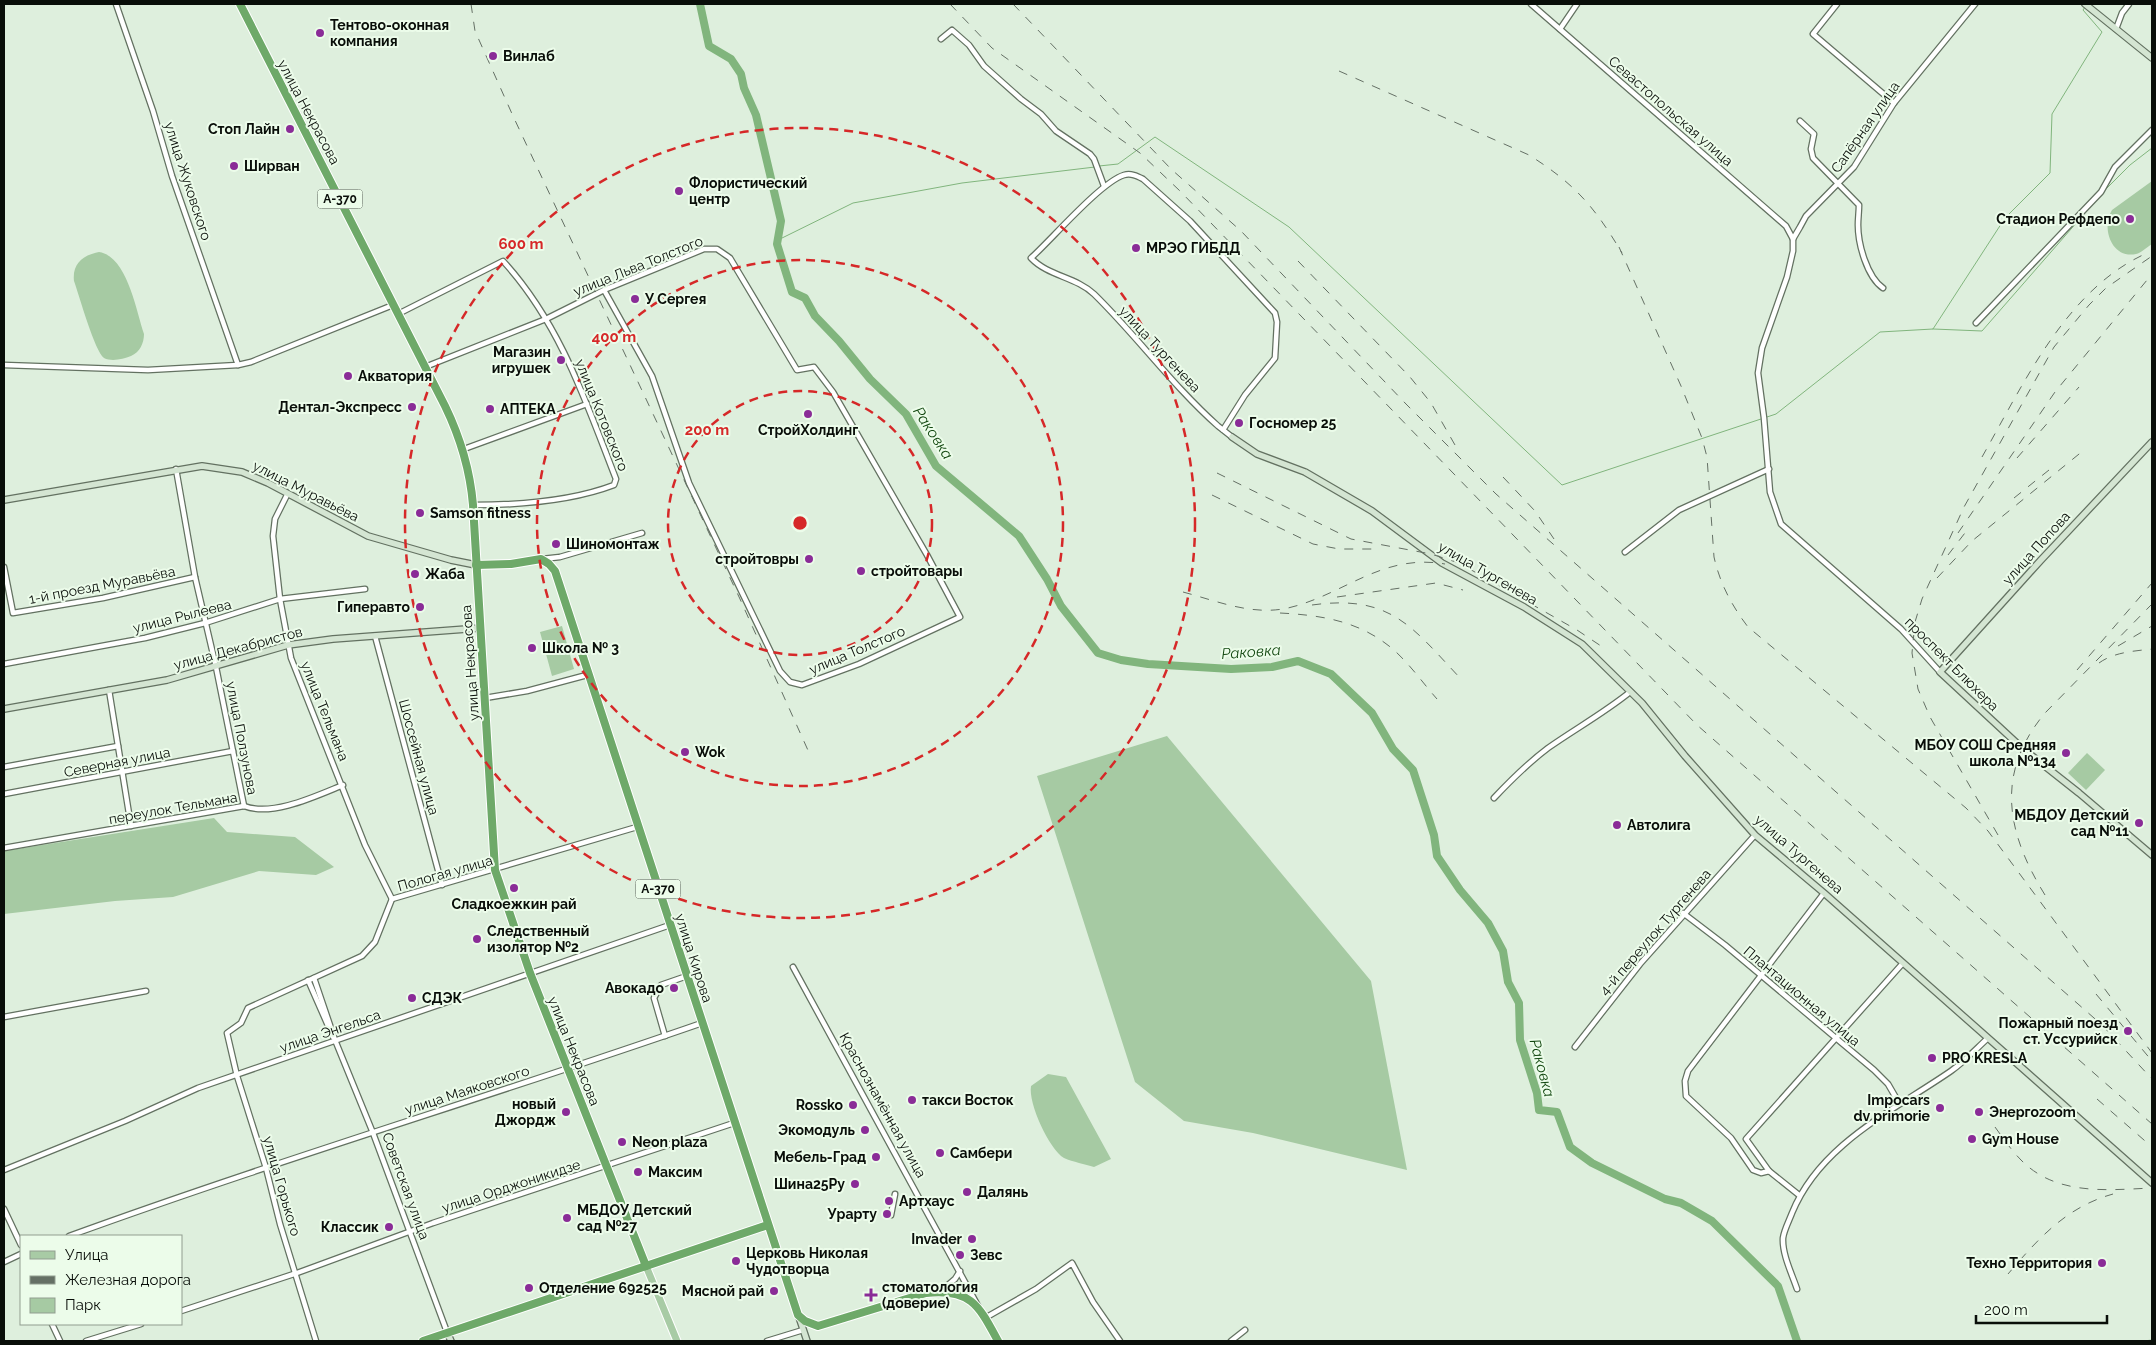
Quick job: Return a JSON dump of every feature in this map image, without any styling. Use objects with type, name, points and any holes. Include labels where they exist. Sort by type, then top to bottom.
[{"type":"highway","name":"улица Некрасова","points":[[240,4],[425,367],[464,449],[470,476],[473,505],[495,870],[530,973],[646,1266]]},
{"type":"highway","points":[[476,565],[511,564],[541,559]]},
{"type":"highway","name":"улица Кирова","points":[[541,559],[555,571],[637,827],[798,1315]]},
{"type":"highway","points":[[423,1341],[768,1225]]},
{"type":"highway","points":[[798,1315],[805,1321],[818,1326],[926,1292],[940,1291]]},
{"type":"highway","name":"Краснознамённая улица","points":[[940,1291],[968,1298],[979,1307],[998,1341]]},
{"type":"main road","name":"улица Некрасова","points":[[646,1266],[677,1341]]},
{"type":"street","name":"улица Жуковского","points":[[116,4],[238,365]]},
{"type":"street","name":"Севастопольская улица","points":[[1531,4],[1786,226],[1793,239]]},
{"type":"street","points":[[1560,29],[1577,4]]},
{"type":"street","points":[[1837,4],[1813,34],[1894,103]]},
{"type":"street","name":"Сапёрная улица","points":[[1793,239],[1806,216],[1839,184],[1870,144],[1894,103],[1975,4]]},
{"type":"street","points":[[2085,4],[2152,58]]},
{"type":"street","points":[[2116,29],[2122,13],[2129,4]]},
{"type":"street","points":[[941,39],[952,30],[960,36],[984,66],[1020,99],[1041,114],[1056,131],[1094,158],[1104,186],[1125,175],[1135,174],[1143,179],[1190,221],[1275,313],[1277,322],[1275,358],[1244,395],[1223,430]]},
{"type":"street","points":[[1800,121],[1814,134],[1811,148],[1813,158],[1858,205],[1860,242],[1870,272],[1875,281],[1883,288]]},
{"type":"street","points":[[1976,323],[2101,192],[2120,161],[2152,130]]},
{"type":"street","name":"улица Тургенева","points":[[1104,186],[1031,258],[1039,266],[1071,279],[1095,296],[1183,394],[1232,437],[1257,454],[1305,472],[1372,511],[1442,563],[1524,607],[1582,644],[1630,692],[1755,835],[1824,893],[2152,1183]]},
{"type":"street","name":"проспект Блюхера","points":[[1793,239],[1793,251],[1787,277],[1767,329],[1758,373],[1770,492],[1783,527],[1901,629],[1940,672],[2022,748],[2079,792],[2152,855]]},
{"type":"street","name":"улица Льва Толстого","points":[[425,367],[546,318],[604,290],[704,249],[717,248],[725,253],[767,318],[796,370],[814,367],[833,392],[928,555],[960,617]]},
{"type":"street","name":"улица Котовского","points":[[398,314],[502,260],[546,318],[557,336],[587,404],[616,479],[614,485],[590,492],[506,505],[473,505]]},
{"type":"street","name":"улица Толстого","points":[[604,290],[657,388],[697,499],[737,577],[780,671],[790,682],[802,685],[859,664],[960,617]]},
{"type":"street","points":[[4,365],[148,370],[238,365],[251,362],[326,333],[393,305]]},
{"type":"street","points":[[464,449],[587,404]]},
{"type":"street","name":"улица Попова","points":[[1940,672],[2041,560],[2152,442]]},
{"type":"street","name":"улица Муравьёва","points":[[4,500],[202,466],[242,472],[268,483],[287,495],[368,536],[451,560],[476,565]]},
{"type":"street","name":"улица Ползунова","points":[[176,469],[195,577],[216,667],[244,806]]},
{"type":"street","points":[[1625,552],[1679,510],[1769,469]]},
{"type":"street","name":"улица Тельмана","points":[[287,495],[276,519],[273,536],[280,599],[291,658],[343,784],[365,845],[392,899]]},
{"type":"street","points":[[541,559],[560,557],[642,533]]},
{"type":"street","name":"1-й проезд Муравьёва","points":[[4,567],[13,613],[94,600],[195,577]]},
{"type":"street","name":"улица Рылеева","points":[[4,664],[145,638],[205,623],[280,599],[365,589]]},
{"type":"street","name":"улица Декабристов","points":[[4,708],[167,680],[216,667],[288,644],[480,628]]},
{"type":"street","name":"Шоссейная улица","points":[[375,636],[442,885]]},
{"type":"street","points":[[485,698],[588,675]]},
{"type":"street","points":[[109,690],[131,826]]},
{"type":"street","points":[[1494,798],[1518,773],[1549,748],[1607,710],[1630,692]]},
{"type":"street","points":[[4,767],[118,746]]},
{"type":"street","name":"Северная улица","points":[[4,794],[233,751]]},
{"type":"street","name":"переулок Тельмана","points":[[4,848],[244,806],[257,809],[300,802],[343,784]]},
{"type":"street","name":"Пологая улица","points":[[227,1037],[229,1031],[242,1023],[248,1008],[358,958],[365,953],[375,942],[392,899],[637,827]]},
{"type":"street","name":"4-й переулок Тургенева","points":[[1575,1047],[1640,964],[1755,835]]},
{"type":"street","points":[[1769,1170],[1761,1173],[1753,1170],[1731,1138],[1686,1096],[1684,1089],[1688,1071],[1760,974],[1824,893]]},
{"type":"street","name":"Плантационная улица","points":[[1683,914],[1760,974],[1837,1039],[1888,1084],[1899,1103]]},
{"type":"street","name":"улица Энгельса","points":[[4,1170],[198,1088],[670,925]]},
{"type":"street","points":[[1799,1196],[1769,1170],[1746,1139],[1903,963]]},
{"type":"street","name":"Краснознамённая улица","points":[[793,967],[979,1307]]},
{"type":"street","points":[[665,1036],[654,998],[661,985],[687,976]]},
{"type":"street","name":"Советская улица","points":[[314,978],[335,1040],[373,1133],[451,1341]]},
{"type":"street","name":"Советская улица","points":[[308,980],[328,1029],[335,1040]]},
{"type":"street","points":[[4,1017],[146,991]]},
{"type":"street","name":"улица Маяковского","points":[[72,1235],[266,1168],[568,1069],[702,1022]]},
{"type":"street","name":"улица Горького","points":[[227,1037],[237,1076],[266,1168],[280,1224],[297,1273],[316,1341]]},
{"type":"street","points":[[1797,1289],[1784,1246],[1783,1236],[1799,1196],[1829,1158],[1848,1141],[1899,1103],[1952,1070],[1988,1038]]},
{"type":"street","name":"улица Орджоникидзе","points":[[182,1311],[734,1123]]},
{"type":"street","points":[[891,1215],[895,1194]]},
{"type":"street","points":[[4,1209],[20,1243]]},
{"type":"street","points":[[4,1262],[20,1254]]},
{"type":"street","points":[[985,1318],[1036,1289],[1072,1263],[1092,1302],[1120,1341]]},
{"type":"street","points":[[940,1291],[955,1279],[960,1271]]},
{"type":"street","name":"улица Кирова","points":[[798,1315],[807,1341]]},
{"type":"street","points":[[52,1325],[60,1341]]},
{"type":"street","points":[[86,1341],[138,1325]]},
{"type":"street","points":[[767,1341],[818,1326]]},
{"type":"street","points":[[1231,1341],[1245,1330]]},
{"type":"green space","name":"Стадион Рефдепо","points":[[2152,181],[2152,244],[2136,254],[2120,252],[2110,240],[2108,233],[2109,217],[2112,210]]},
{"type":"green space","points":[[99,252],[109,256],[117,263],[123,273],[134,299],[144,334],[139,350],[131,356],[121,359],[107,359],[100,354],[74,281],[75,270],[80,261],[88,255]]},
{"type":"green space","points":[[562,626],[574,669],[552,676],[540,632]]},
{"type":"green space","points":[[1167,736],[1371,981],[1407,1170],[1253,1133],[1184,1121],[1135,1082],[1037,776]]},
{"type":"green space","points":[[2087,753],[2105,770],[2086,790],[2068,773]]},
{"type":"green space","points":[[214,818],[227,832],[295,837],[334,867],[316,875],[259,871],[173,897],[115,901],[4,914],[4,851]]},
{"type":"green space","points":[[1048,1074],[1066,1077],[1111,1159],[1094,1167],[1064,1158],[1052,1145],[1036,1114],[1031,1094],[1031,1086]]},
{"type":"waterway","name":"Раковка","points":[[700,4],[709,46],[731,59],[741,74],[744,88],[756,115],[781,221],[777,244],[792,292],[805,298],[815,316],[839,341],[870,379],[906,414],[936,466],[1019,536],[1047,579],[1061,606],[1098,653],[1121,660],[1148,664],[1231,669],[1272,667],[1298,661],[1331,674],[1372,713],[1393,749],[1413,770],[1434,835],[1437,856],[1460,890],[1488,923],[1503,951],[1508,982],[1519,1003],[1520,1040],[1537,1093],[1539,1110],[1557,1112],[1570,1147],[1592,1163],[1665,1199],[1681,1203],[1712,1221],[1778,1286],[1797,1341]]},
{"type":"waterway","points":[[1099,166],[1118,164],[1155,137],[1289,227],[1562,485],[1776,414],[1880,332],[1933,329],[2005,218],[2050,173],[2052,114],[2102,32],[2083,10],[2085,7]]},
{"type":"waterway","points":[[2103,192],[2130,165],[2152,148]]},
{"type":"waterway","points":[[778,240],[853,203],[962,183],[1095,167]]},
{"type":"waterway","points":[[1933,329],[1982,331],[2092,205]]},
{"type":"waterway","points":[[2144,1341],[2152,1340]]},
{"type":"railway","points":[[471,4],[475,31],[513,116],[740,599],[811,757]]},
{"type":"railway","points":[[950,4],[992,48],[1140,153],[1180,191],[1697,725],[2152,1124]]},
{"type":"railway","points":[[1013,4],[1171,169],[1241,231],[1406,404],[1496,494],[2102,1025],[2152,1079]]},
{"type":"railway","points":[[1339,71],[1529,155],[1559,176],[1582,197],[1602,222],[1622,253]]},
{"type":"railway","points":[[1619,247],[1702,438],[1707,457],[1714,557],[1723,585],[1737,611],[1748,627],[1966,808],[1988,831],[2152,1053]]},
{"type":"railway","points":[[1982,457],[2031,371],[2049,342],[2070,315],[2092,291],[2117,270],[2145,254]]},
{"type":"railway","points":[[1998,835],[1930,717],[1918,689],[1912,653],[1915,622],[1922,599],[1964,507],[2054,347],[2089,305],[2106,288],[2152,256]]},
{"type":"railway","points":[[1298,261],[1410,377],[1431,403],[1459,452]]},
{"type":"railway","points":[[1958,533],[2055,392],[2152,274]]},
{"type":"railway","points":[[2017,458],[2079,387]]},
{"type":"railway","points":[[1937,578],[1972,541],[2084,450]]},
{"type":"railway","points":[[2014,498],[2049,470]]},
{"type":"railway","points":[[1217,473],[1351,539],[1431,554],[1459,563],[1577,630],[1601,646]]},
{"type":"railway","points":[[1503,477],[1535,511],[1554,539]]},
{"type":"railway","points":[[1212,495],[1313,544],[1339,549],[1375,549]]},
{"type":"railway","points":[[1948,555],[1968,529]]},
{"type":"railway","points":[[1183,592],[1248,609],[1275,610],[1308,602],[1364,577],[1402,564],[1422,562],[1445,564]]},
{"type":"railway","points":[[1337,597],[1436,583],[1463,590]]},
{"type":"railway","points":[[2077,670],[2152,583]]},
{"type":"railway","points":[[1312,605],[1339,603],[1362,605],[1381,610],[1398,618],[1428,644],[1461,679]]},
{"type":"railway","points":[[2045,895],[2032,872],[2015,826],[2012,803],[2013,780],[2018,758],[2029,735],[2045,713],[2152,604]]},
{"type":"railway","points":[[1280,613],[1308,615],[1335,620],[1373,635],[1399,655],[1437,699]]},
{"type":"railway","points":[[2118,646],[2152,626]]},
{"type":"railway","points":[[2099,663],[2118,654],[2152,649]]},
{"type":"railway","points":[[2096,994],[2152,1061]]},
{"type":"railway","points":[[2097,1099],[2152,1147]]},
{"type":"railway","points":[[1995,1127],[2021,1160],[2035,1172],[2050,1180],[2066,1185],[2100,1190],[2152,1188]]},
{"type":"railway","points":[[2008,1274],[2042,1237],[2067,1216],[2081,1207],[2113,1194]]},
{"type":"place","name":"Тентово-оконная компания","points":[[320,33]]},
{"type":"place","name":"Винлаб","points":[[493,56]]},
{"type":"place","name":"Стоп Лайн","points":[[290,129]]},
{"type":"place","name":"Ширван","points":[[234,166]]},
{"type":"place","name":"Флористический центр","points":[[679,191]]},
{"type":"place","name":"Стадион Рефдепо","points":[[2130,219]]},
{"type":"place","name":"МРЭО ГИБДД","points":[[1136,248]]},
{"type":"place","name":"У Сергея","points":[[635,299]]},
{"type":"place","name":"Магазин игрушек","points":[[561,360]]},
{"type":"place","name":"Акватория","points":[[348,376]]},
{"type":"place","name":"Дентал-Экспресс","points":[[412,407]]},
{"type":"place","name":"АПТЕКА","points":[[490,409]]},
{"type":"place","name":"СтройХолдинг","points":[[808,414]]},
{"type":"place","name":"Госномер 25","points":[[1239,423]]},
{"type":"place","name":"Samson fitness","points":[[420,513]]},
{"type":"place","name":"Шиномонтаж","points":[[556,544]]},
{"type":"place","name":"стройтовры","points":[[809,559]]},
{"type":"place","name":"стройтовары","points":[[861,571]]},
{"type":"place","name":"Жаба","points":[[415,574]]},
{"type":"place","name":"Гиперавто","points":[[420,607]]},
{"type":"place","name":"Школа № 3","points":[[532,648]]},
{"type":"place","name":"Wok","points":[[685,752]]},
{"type":"place","name":"МБОУ СОШ Средняя школа №134","points":[[2066,753]]},
{"type":"place","name":"МБДОУ Детский сад №11","points":[[2139,823]]},
{"type":"place","name":"Автолига","points":[[1617,825]]},
{"type":"place","name":"Сладкоежкин рай","points":[[514,888]]},
{"type":"place","name":"Следственный изолятор №2","points":[[477,939]]},
{"type":"place","name":"Авокадо","points":[[674,988]]},
{"type":"place","name":"СДЭК","points":[[412,998]]},
{"type":"place","name":"Пожарный поезд ст. Уссурийск","points":[[2128,1031]]},
{"type":"place","name":"PRO KRESLA","points":[[1932,1058]]},
{"type":"place","name":"такси Восток","points":[[912,1100]]},
{"type":"place","name":"Rossko","points":[[853,1105]]},
{"type":"place","name":"Impocars dv primorie","points":[[1940,1108]]},
{"type":"place","name":"новый Джордж","points":[[566,1112]]},
{"type":"place","name":"Энергоzoom","points":[[1979,1112]]},
{"type":"place","name":"Экомодуль","points":[[865,1130]]},
{"type":"place","name":"Gym House","points":[[1972,1139]]},
{"type":"place","name":"Neon plaza","points":[[622,1142]]},
{"type":"place","name":"Самбери","points":[[940,1153]]},
{"type":"place","name":"Мебель-Град","points":[[876,1157]]},
{"type":"place","name":"Максим","points":[[638,1172]]},
{"type":"place","name":"Шина25Ру","points":[[855,1184]]},
{"type":"place","name":"Далянь","points":[[967,1192]]},
{"type":"place","name":"Артхаус","points":[[889,1201]]},
{"type":"place","name":"Урарту","points":[[887,1214]]},
{"type":"place","name":"МБДОУ Детский сад №27","points":[[567,1218]]},
{"type":"place","name":"Классик","points":[[389,1227]]},
{"type":"place","name":"Invader","points":[[972,1239]]},
{"type":"place","name":"Зевс","points":[[960,1255]]},
{"type":"place","name":"Церковь Николая Чудотворца","points":[[736,1261]]},
{"type":"place","name":"Техно Территория","points":[[2102,1263]]},
{"type":"place","name":"Отделение 692525","points":[[529,1288]]},
{"type":"place","name":"Мясной рай","points":[[774,1291]]},
{"type":"place","name":"стоматология (доверие)","points":[[871,1295]]}]
